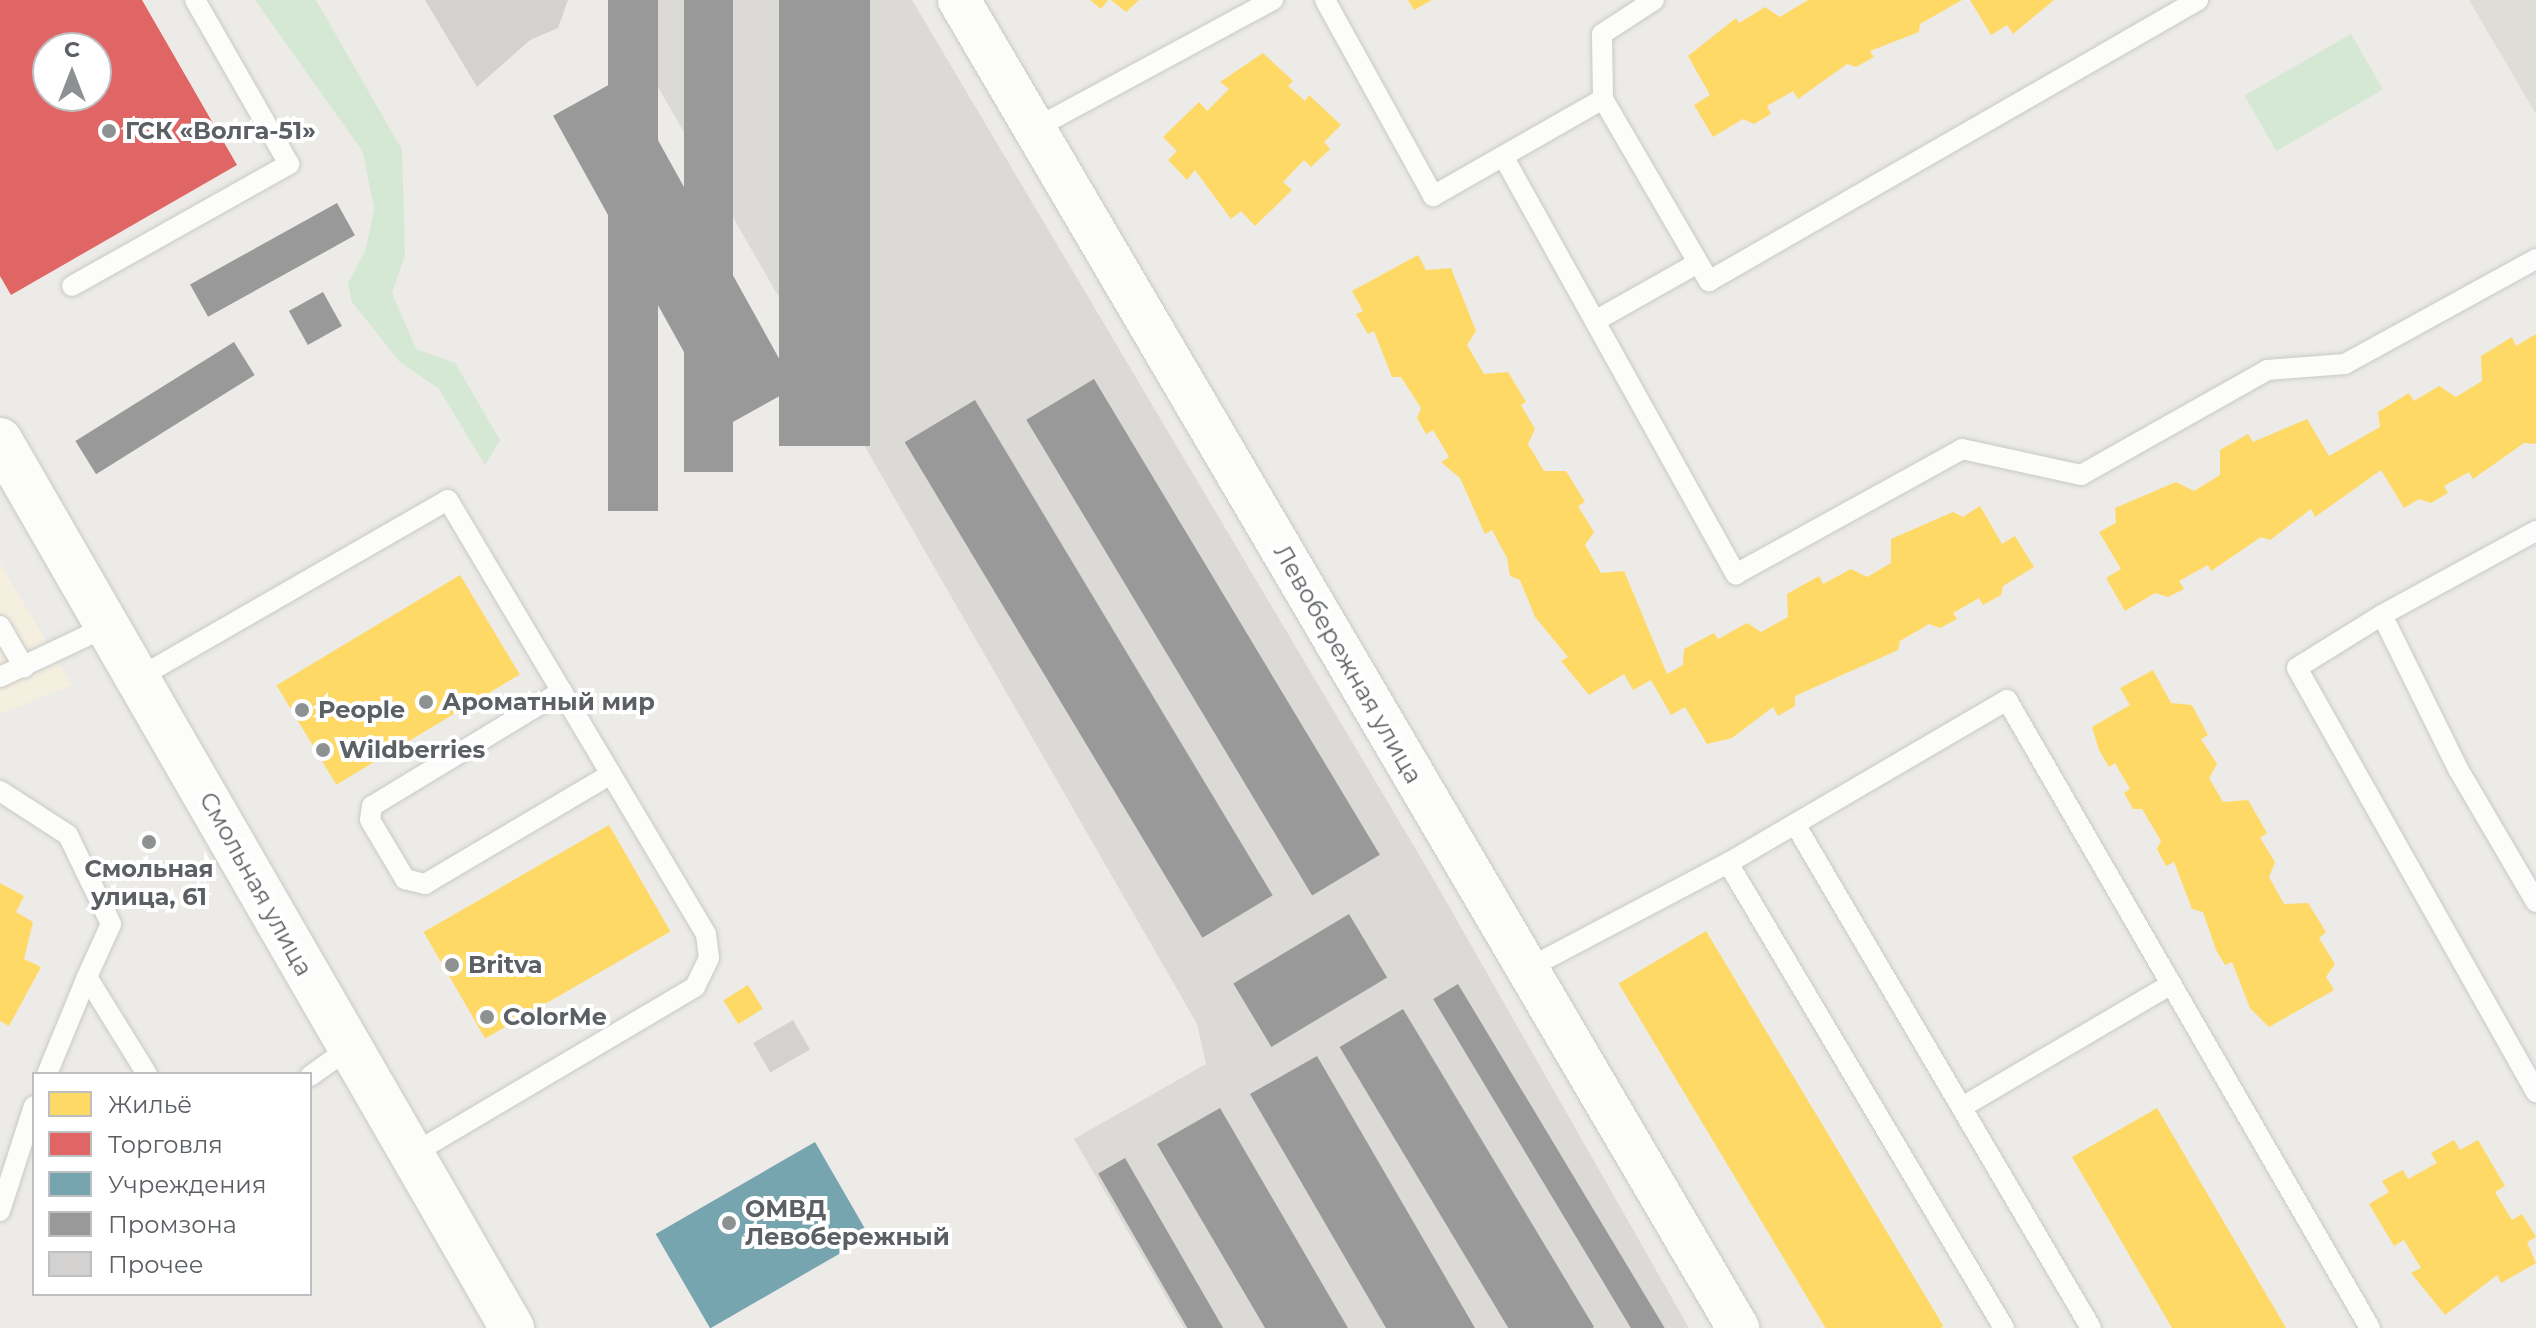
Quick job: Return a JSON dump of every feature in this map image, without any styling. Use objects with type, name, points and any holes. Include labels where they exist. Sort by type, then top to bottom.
[{"type":"street","name":"Левобережная улица","points":[[959,0],[1738,1328]]},
{"type":"street","name":"Смольная улица","points":[[0,440],[348,1049],[512,1328]]},
{"type":"lane","points":[[72,286],[289,164],[195,0]]},
{"type":"lane","points":[[1034,129],[1074,114],[1273,0]]},
{"type":"lane","points":[[1325,0],[1433,196],[1603,99]]},
{"type":"lane","points":[[1654,0],[1602,34],[1603,99],[1709,281],[2198,0]]},
{"type":"lane","points":[[1503,156],[1736,574],[1962,449],[2081,475],[2267,370],[2345,364],[2536,259]]},
{"type":"lane","points":[[1595,321],[1698,263]]},
{"type":"lane","points":[[138,678],[445,499],[706,934],[704,975],[695,987],[411,1155]]},
{"type":"lane","points":[[2536,531],[2382,615],[2297,668],[2536,1092]]},
{"type":"lane","points":[[2382,615],[2458,769],[2536,902]]},
{"type":"lane","points":[[0,626],[24,667]]},
{"type":"lane","points":[[0,677],[108,626]]},
{"type":"lane","points":[[562,691],[372,806],[370,820],[405,879],[425,884],[611,774]]},
{"type":"lane","points":[[1527,969],[1728,863],[2007,700],[2370,1328]]},
{"type":"lane","points":[[0,791],[68,835],[111,924],[48,1072]]},
{"type":"lane","points":[[1795,824],[2091,1328]]},
{"type":"lane","points":[[1728,863],[2004,1328]]},
{"type":"lane","points":[[87,977],[146,1072]]},
{"type":"lane","points":[[1962,1107],[2172,984]]},
{"type":"lane","points":[[312,1075],[348,1049]]},
{"type":"lane","points":[[0,1211],[32,1112]]},
{"type":"shaded area","points":[[608,0],[912,0],[1434,880],[1689,1328],[1184,1328],[1074,1139],[1206,1064],[1197,1024]]},
{"type":"shaded area","points":[[2469,0],[2536,0],[2536,114]]},
{"type":"shaded area","points":[[0,563],[72,685],[0,714]]},
{"type":"green space","points":[[255,0],[316,0],[402,150],[405,255],[392,293],[416,349],[455,363],[500,440],[485,465],[439,389],[399,361],[352,302],[348,283],[366,249],[374,209],[363,152]]},
{"type":"green space","points":[[2351,34],[2383,89],[2276,151],[2244,96]]},
{"type":"building: Жильё","points":[[1090,0],[1108,0],[1101,9]]},
{"type":"building: Жильё","points":[[1111,0],[1139,0],[1126,12]]},
{"type":"building: Жильё","points":[[1408,0],[1432,0],[1414,10]]},
{"type":"building: Жильё","points":[[1808,0],[1962,0],[1920,24],[1919,32],[1870,51],[1874,57],[1856,67],[1847,64],[1798,99],[1793,91],[1767,106],[1771,114],[1754,124],[1743,119],[1713,137],[1694,105],[1710,95],[1688,56],[1736,18],[1739,23],[1765,7],[1780,17]]},
{"type":"building: Жильё","points":[[1970,0],[2054,0],[2013,34],[2007,25],[1991,35]]},
{"type":"building: Жильё","points":[[1263,53],[1293,81],[1288,86],[1305,101],[1309,95],[1341,125],[1324,142],[1330,149],[1311,167],[1304,160],[1283,182],[1292,190],[1255,226],[1241,211],[1231,219],[1195,170],[1187,180],[1168,160],[1177,151],[1163,137],[1199,102],[1207,111],[1229,89],[1220,82]]},
{"type":"building: Жильё","points":[[1418,255],[1426,270],[1451,268],[1476,331],[1467,345],[1484,374],[1508,372],[1526,402],[1521,405],[1535,429],[1528,444],[1544,471],[1566,471],[1585,502],[1578,506],[1594,532],[1585,545],[1601,573],[1624,571],[1667,674],[1683,665],[1684,649],[1714,633],[1718,639],[1747,623],[1761,632],[1788,617],[1787,594],[1819,576],[1823,584],[1851,569],[1867,577],[1891,563],[1891,539],[1953,512],[1963,517],[1980,506],[2002,544],[2015,536],[2034,567],[2003,586],[2001,595],[1983,605],[1979,598],[1953,613],[1957,619],[1940,628],[1929,624],[1900,641],[1898,650],[1795,696],[1795,706],[1778,716],[1773,707],[1732,738],[1707,744],[1685,707],[1671,715],[1651,680],[1633,690],[1624,674],[1589,695],[1561,661],[1568,657],[1535,617],[1520,580],[1510,576],[1507,558],[1492,530],[1485,534],[1460,478],[1441,462],[1449,457],[1433,430],[1426,434],[1417,418],[1421,408],[1401,377],[1392,377],[1374,331],[1368,334],[1356,314],[1363,311],[1352,291]]},
{"type":"building: Жильё","points":[[2536,334],[2536,444],[2524,443],[2473,479],[2469,472],[2444,486],[2448,493],[2431,503],[2419,499],[2404,508],[2381,470],[2315,517],[2311,509],[2270,540],[2261,537],[2211,571],[2208,565],[2179,581],[2184,589],[2168,597],[2155,593],[2125,611],[2106,578],[2121,569],[2099,532],[2116,523],[2115,508],[2176,482],[2194,491],[2220,475],[2220,450],[2248,434],[2253,442],[2307,419],[2329,456],[2380,427],[2378,412],[2409,393],[2414,401],[2439,386],[2456,397],[2482,381],[2481,356],[2512,337],[2516,346]]},
{"type":"building: Жильё","points":[[460,575],[520,674],[336,785],[277,685]]},
{"type":"building: Жильё","points":[[2153,670],[2171,703],[2192,705],[2208,735],[2201,739],[2217,764],[2209,778],[2223,802],[2248,800],[2267,833],[2260,838],[2275,862],[2269,877],[2284,904],[2308,903],[2326,932],[2319,938],[2335,964],[2326,977],[2334,990],[2269,1027],[2250,1008],[2232,962],[2225,965],[2216,950],[2203,912],[2192,909],[2174,862],[2166,866],[2157,849],[2161,841],[2142,809],[2133,809],[2124,793],[2130,789],[2115,763],[2109,767],[2099,750],[2092,727],[2130,705],[2120,688]]},
{"type":"building: Жильё","points":[[609,825],[670,932],[485,1039],[424,932]]},
{"type":"building: Жильё","points":[[0,883],[24,896],[16,912],[33,922],[24,959],[41,967],[9,1026],[0,1021]]},
{"type":"building: Жильё","points":[[1706,931],[1943,1326],[1826,1328],[1619,984]]},
{"type":"building: Жильё","points":[[748,985],[763,1009],[738,1024],[723,1000]]},
{"type":"building: Жильё","points":[[2157,1108],[2286,1328],[2172,1328],[2072,1157]]},
{"type":"building: Жильё","points":[[2454,1140],[2460,1150],[2478,1140],[2505,1186],[2495,1192],[2512,1220],[2522,1214],[2536,1237],[2527,1242],[2536,1263],[2501,1283],[2497,1275],[2445,1315],[2411,1273],[2421,1268],[2404,1240],[2394,1246],[2369,1204],[2389,1192],[2382,1181],[2403,1170],[2408,1179],[2437,1163],[2431,1153]]},
{"type":"building: Торговля","name":"ГСК «Волга-51»","points":[[0,0],[142,0],[237,165],[11,295],[0,276]]},
{"type":"building: Учреждения","points":[[815,1142],[870,1236],[710,1328],[656,1234]]},
{"type":"building: Промзона","points":[[608,0],[658,0],[658,511],[608,511]]},
{"type":"building: Промзона","points":[[684,0],[733,0],[733,472],[684,472]]},
{"type":"building: Промзона","points":[[779,0],[870,0],[870,446],[779,446]]},
{"type":"building: Промзона","points":[[623,77],[795,387],[725,426],[553,116]]},
{"type":"building: Промзона","points":[[337,203],[355,235],[208,317],[190,284]]},
{"type":"building: Промзона","points":[[323,292],[342,326],[308,345],[289,311]]},
{"type":"building: Промзона","points":[[234,342],[255,375],[96,474],[75,441]]},
{"type":"building: Промзона","points":[[1094,379],[1380,855],[1312,895],[1026,420]]},
{"type":"building: Промзона","points":[[975,400],[1273,895],[1202,938],[905,442]]},
{"type":"building: Промзона","points":[[1349,914],[1387,977],[1271,1047],[1233,984]]},
{"type":"building: Промзона","points":[[1458,984],[1665,1328],[1631,1328],[1433,999]]},
{"type":"building: Промзона","points":[[1403,1009],[1594,1327],[1508,1328],[1340,1047]]},
{"type":"building: Промзона","points":[[1317,1056],[1475,1328],[1386,1328],[1250,1094]]},
{"type":"building: Промзона","points":[[1220,1108],[1348,1328],[1265,1328],[1157,1144]]},
{"type":"building: Промзона","points":[[1125,1158],[1223,1328],[1187,1328],[1098,1174]]},
{"type":"building: Прочее","points":[[425,0],[568,0],[558,28],[530,40],[477,87]]},
{"type":"building: Прочее","points":[[793,1020],[810,1049],[770,1072],[753,1043]]},
{"type":"place","name":"ГСК «Волга-51»","points":[[109,131]]},
{"type":"place","name":"Ароматный мир","points":[[426,702]]},
{"type":"place","name":"People","points":[[302,710]]},
{"type":"place","name":"Wildberries","points":[[323,750]]},
{"type":"place","name":"Смольная улица, 61","points":[[149,842]]},
{"type":"place","name":"Britva","points":[[452,965]]},
{"type":"place","name":"ColorMe","points":[[487,1017]]},
{"type":"place","name":"ОМВД Левобережный","points":[[729,1223]]}]
